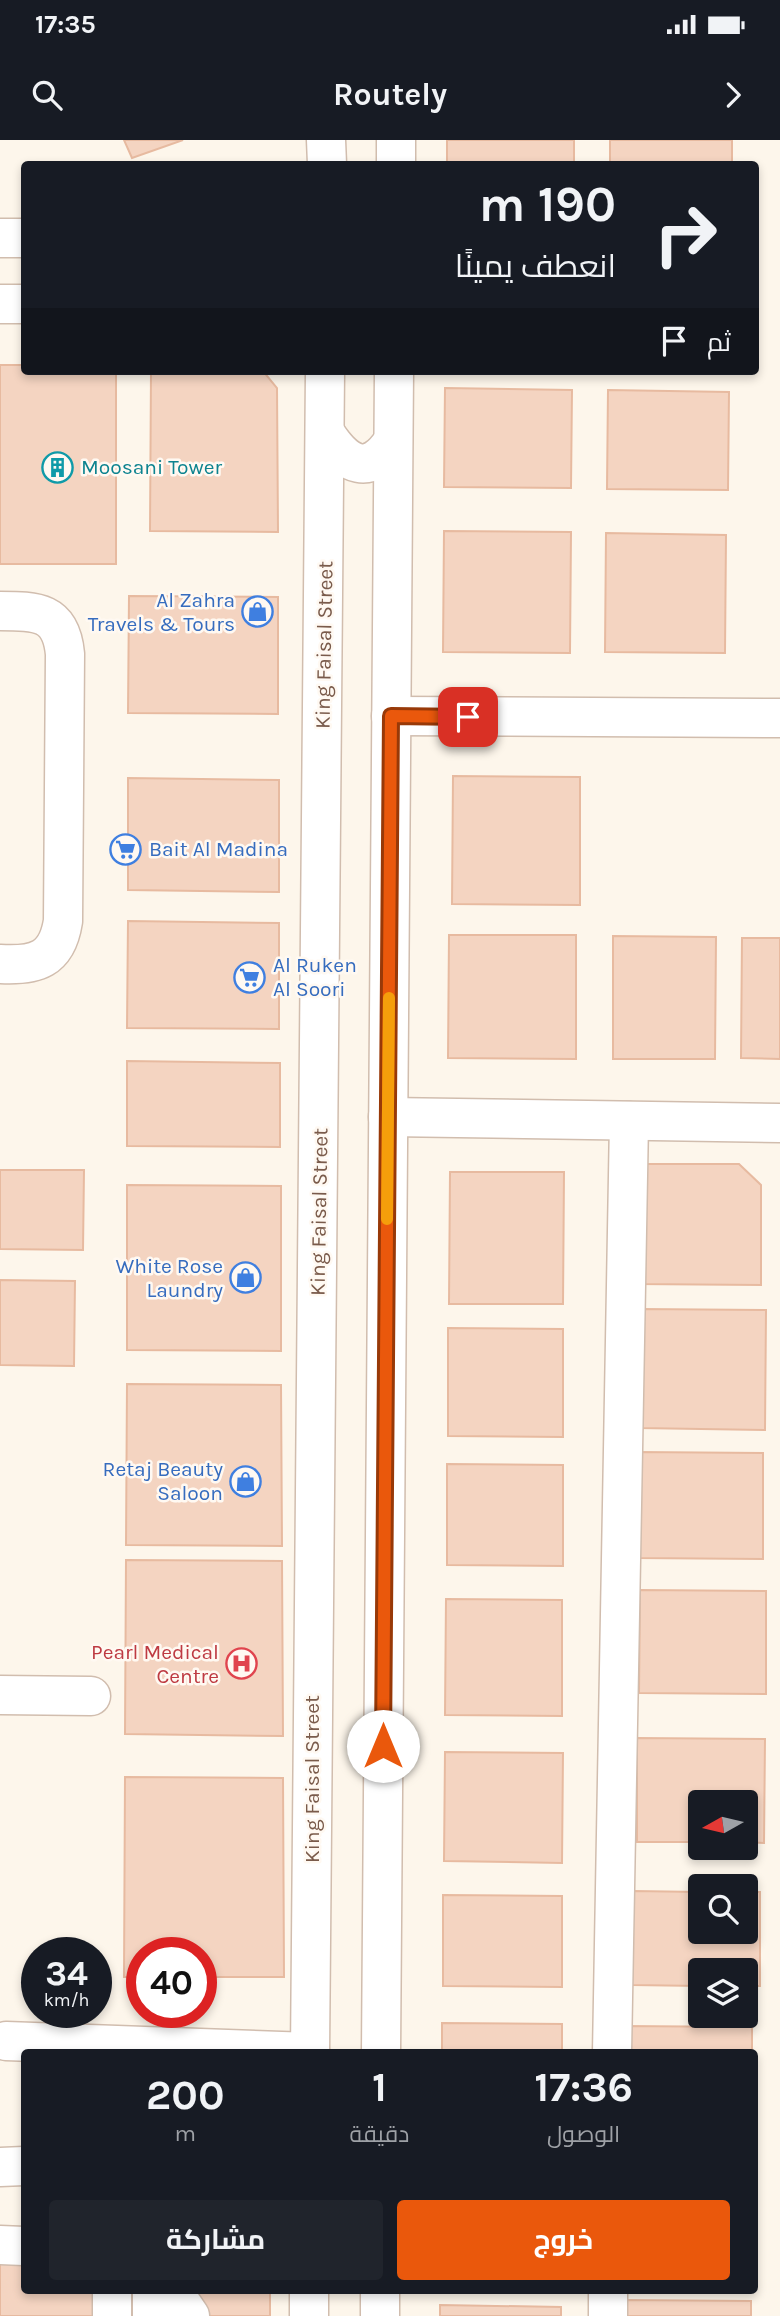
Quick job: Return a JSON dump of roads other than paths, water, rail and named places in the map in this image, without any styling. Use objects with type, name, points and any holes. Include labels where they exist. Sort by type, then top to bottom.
[{"type":"street","points":[[396,140],[396,161]]},
{"type":"street","points":[[0,238],[21,238]]},
{"type":"street","points":[[0,304],[21,304]]},
{"type":"street","points":[[382,2049],[394,375]]},
{"type":"street","name":"King Faisal Street","points":[[310,2049],[326,434],[320,378]]},
{"type":"street","points":[[326,434],[337,450],[350,461],[368,463],[383,455],[393,441]]},
{"type":"street","points":[[0,611],[31,611],[46,615],[57,625],[64,639],[65,654],[63,921],[60,938],[51,952],[38,961],[21,965],[0,964]]},
{"type":"street","points":[[391,716],[780,718]]},
{"type":"street","points":[[388,1118],[780,1123]]},
{"type":"street","points":[[612,2049],[629,1121]]},
{"type":"street","points":[[0,1695],[91,1696]]},
{"type":"street","points":[[6,2041],[227,2049]]},
{"type":"street","points":[[0,2167],[21,2166]]},
{"type":"street","points":[[0,2245],[21,2246]]},
{"type":"street","points":[[111,2316],[112,2294]]},
{"type":"street","points":[[152,2294],[152,2316]]},
{"type":"street","points":[[175,2294],[190,2316]]},
{"type":"street","points":[[309,2294],[309,2316]]},
{"type":"street","points":[[380,2294],[380,2316]]},
{"type":"street","points":[[608,2294],[608,2316]]},
{"type":"place","name":"Moosani Tower","points":[[58,467]]},
{"type":"place","name":"Al Zahra Travels & Tours","points":[[258,612]]},
{"type":"place","name":"Bait Al Madina","points":[[126,849]]},
{"type":"place","name":"Al Ruken Al Soori","points":[[250,977]]},
{"type":"place","name":"White Rose Laundry","points":[[246,1278]]},
{"type":"place","name":"Retaj Beauty Saloon","points":[[246,1481]]},
{"type":"place","name":"Pearl Medical Centre","points":[[242,1664]]}]
